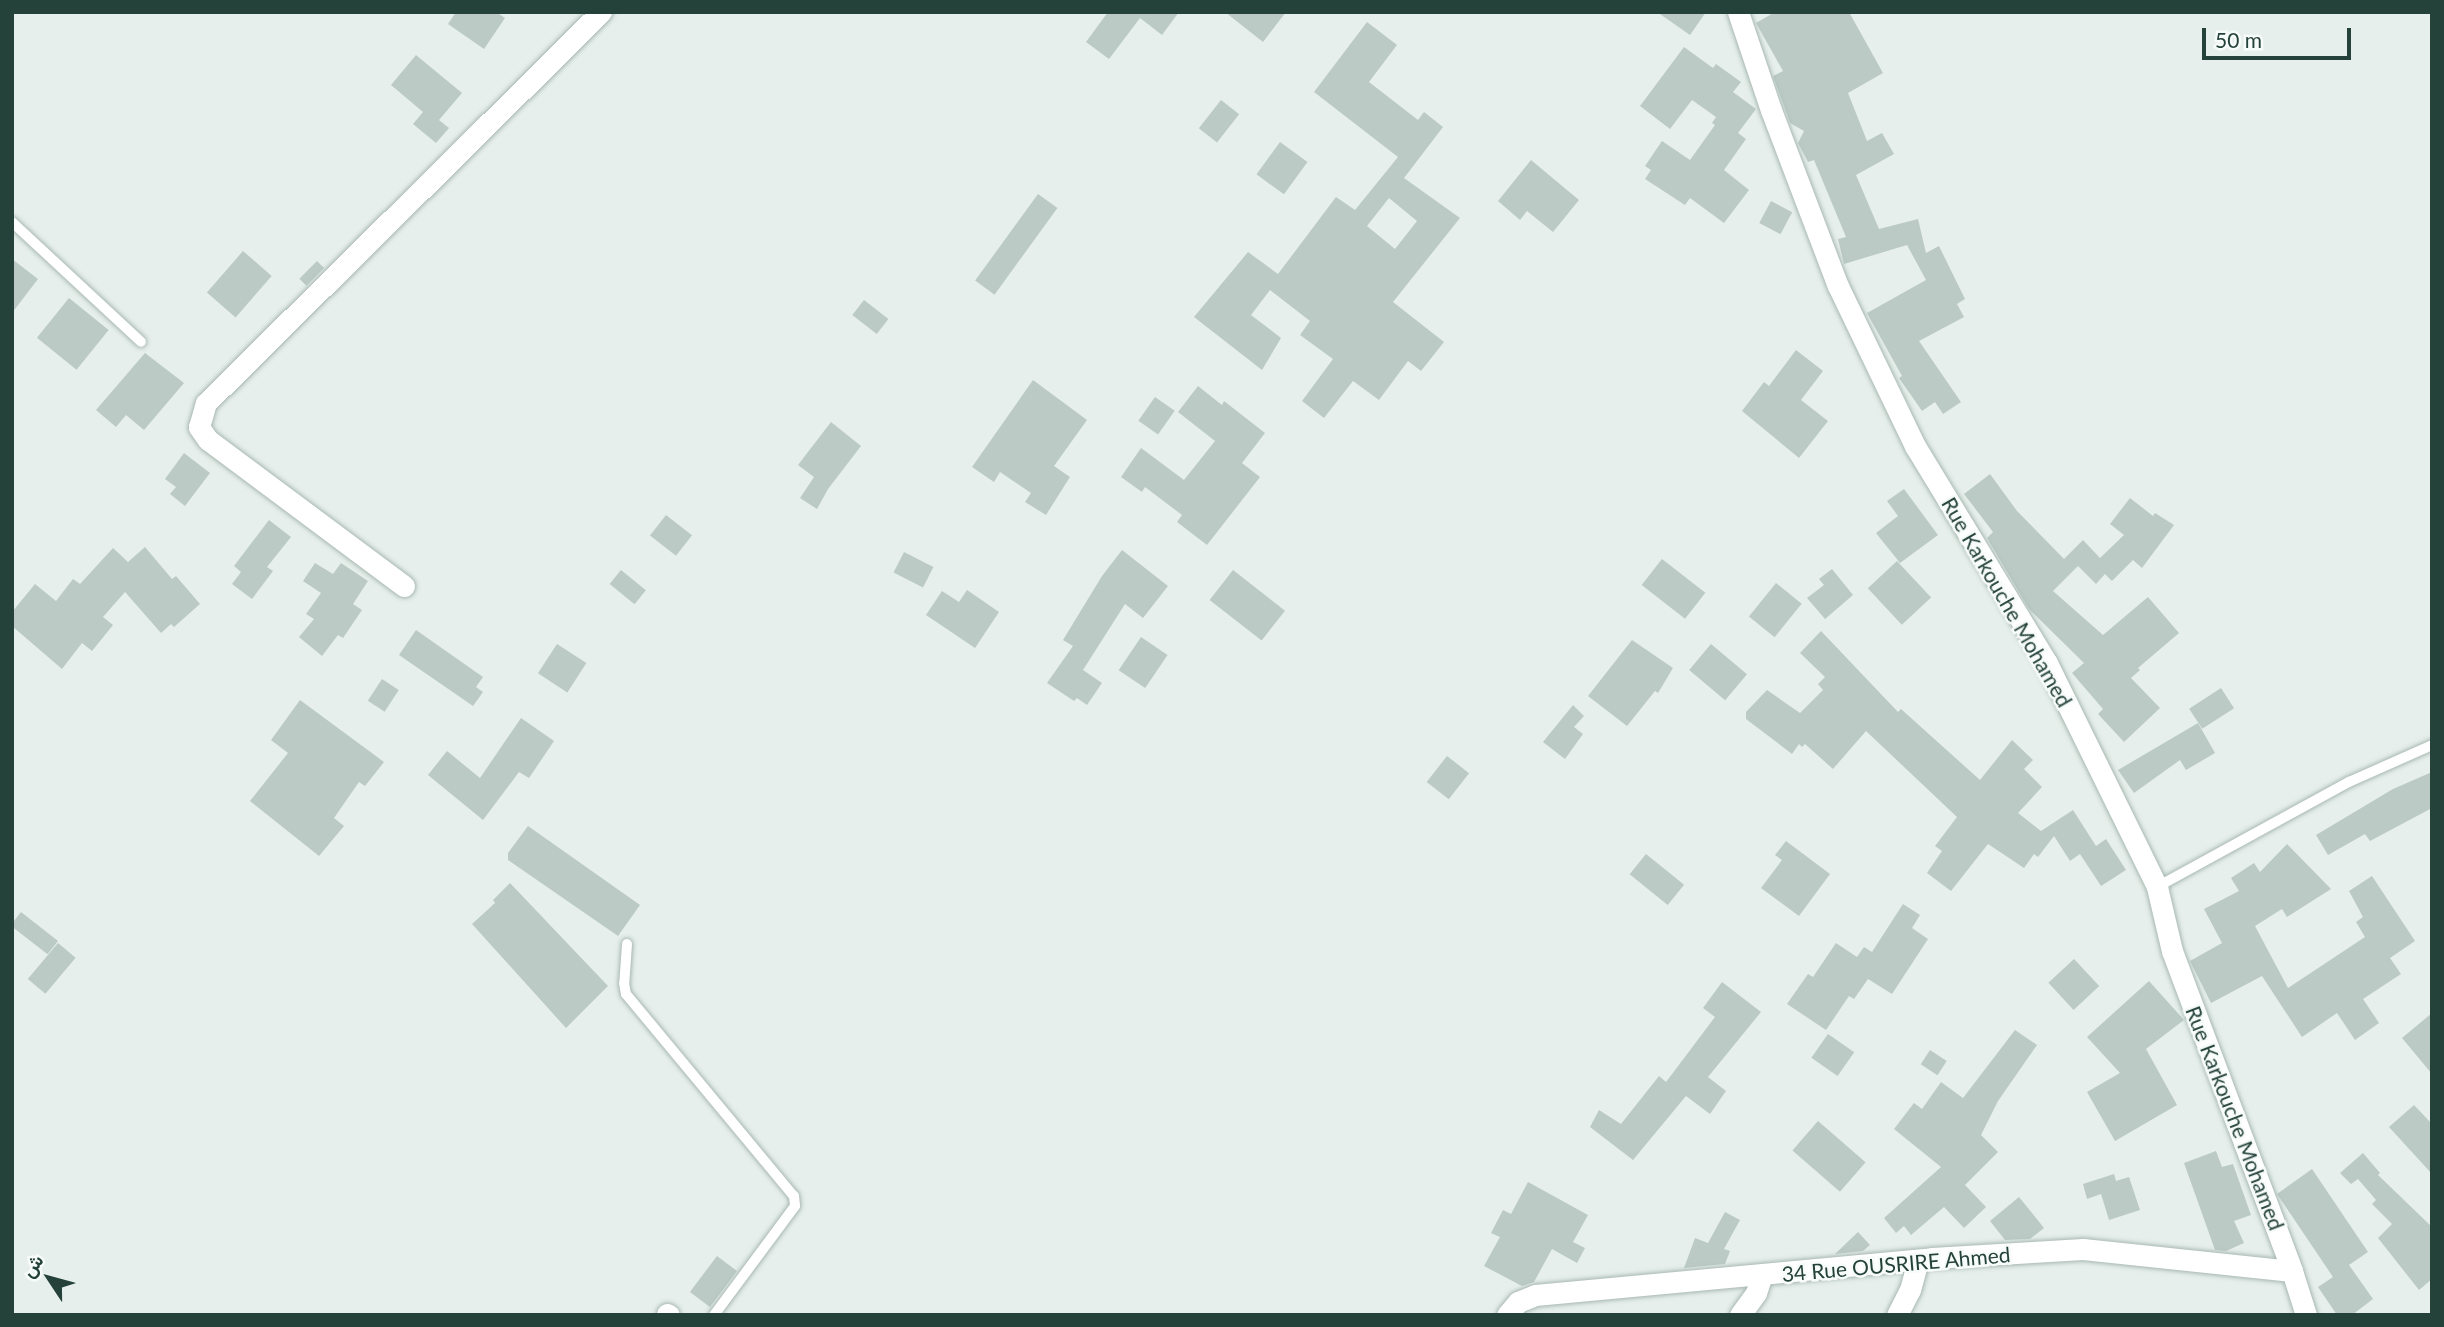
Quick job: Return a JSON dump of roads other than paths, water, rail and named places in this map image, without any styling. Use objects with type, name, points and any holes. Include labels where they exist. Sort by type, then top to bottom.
[{"type":"street","points":[[404,586],[208,440],[200,427],[206,403],[601,12]]},
{"type":"street","name":"Rue Karkouche Mohamed","points":[[1738,12],[1771,110],[1838,286],[1915,446],[2047,663],[2157,887],[2172,951],[2306,1315]]},
{"type":"street","name":"34 Rue OUSRIRE Ahmed","points":[[1507,1315],[1518,1302],[1535,1295],[1918,1260],[2083,1249],[2292,1271]]},
{"type":"street","points":[[1896,1315],[1910,1290],[1918,1260]]},
{"type":"street","points":[[1740,1315],[1756,1293],[1762,1275]]},
{"type":"lane","points":[[12,222],[141,342]]},
{"type":"lane","points":[[2157,887],[2349,782],[2432,745]]},
{"type":"lane","points":[[627,944],[624,983],[626,994],[794,1196],[795,1206],[715,1315]]}]
